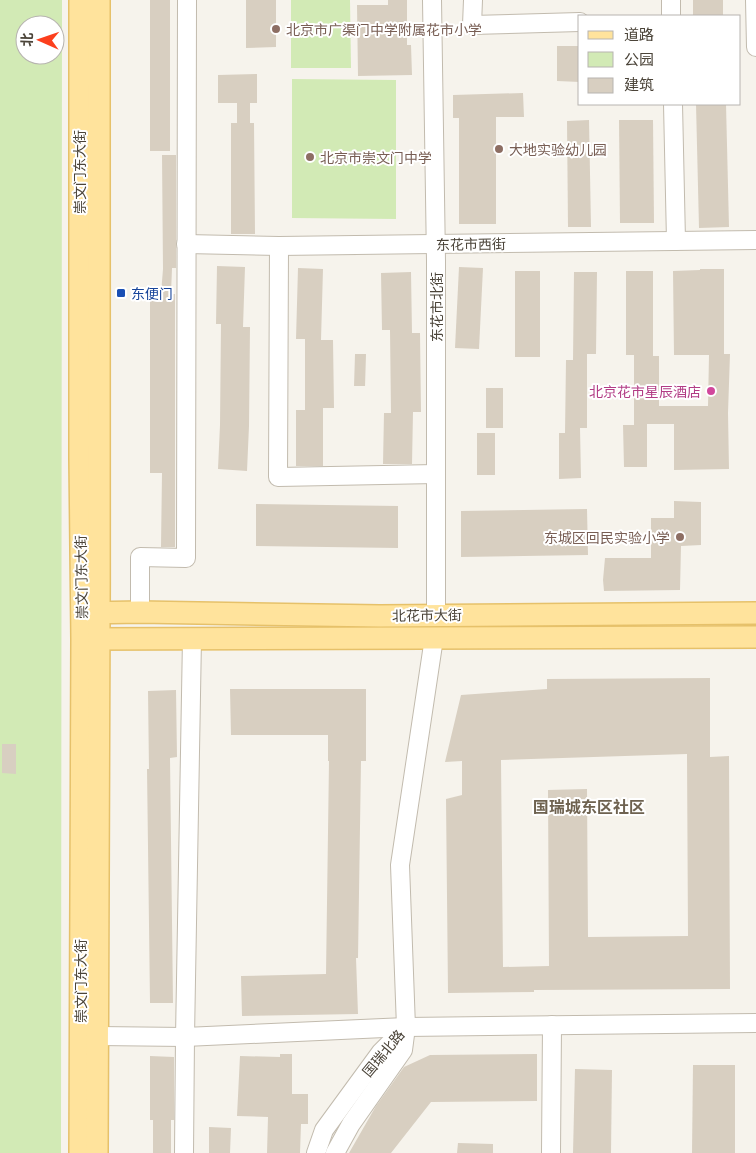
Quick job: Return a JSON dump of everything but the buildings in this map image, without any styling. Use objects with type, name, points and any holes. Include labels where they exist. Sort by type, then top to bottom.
[{"type":"main road","name":"崇文门东大街","points":[[80,0],[80,400],[90,613]]},
{"type":"main road","name":"崇文门东大街","points":[[90,613],[100,291],[99,0]]},
{"type":"main road","name":"北花市大街","points":[[90,613],[140,612],[380,616],[756,613]]},
{"type":"main road","points":[[90,613],[90,639]]},
{"type":"main road","name":"北花市大街","points":[[90,639],[756,637]]},
{"type":"main road","name":"崇文门东大街","points":[[90,639],[98,1036],[97,1153]]},
{"type":"main road","name":"崇文门东大街","points":[[80,1153],[90,639]]},
{"type":"street","points":[[140,612],[140,557],[186,558],[187,0]]},
{"type":"street","name":"东花市北街","points":[[432,0],[436,615]]},
{"type":"street","points":[[473,0],[472,25],[578,22]]},
{"type":"street","points":[[671,0],[671,15]]},
{"type":"street","points":[[755,0],[756,46]]},
{"type":"street","points":[[673,105],[676,241]]},
{"type":"street","name":"东花市西街","points":[[186,244],[278,246],[756,240]]},
{"type":"street","points":[[278,246],[278,477],[436,474]]},
{"type":"street","points":[[184,1153],[192,638]]},
{"type":"street","points":[[406,1027],[400,865],[434,638]]},
{"type":"street","points":[[98,1036],[185,1037],[406,1027],[756,1023]]},
{"type":"street","points":[[550,1153],[552,1025]]},
{"type":"street","name":"国瑞北路","points":[[316,1153],[324,1130],[381,1052],[406,1027]]},
{"type":"street","name":"国瑞北路","points":[[335,1153],[351,1124],[403,1050],[406,1027]]},
{"type":"green space","points":[[0,0],[62,0],[62,15],[15,15],[15,65],[62,65],[61,1153],[0,1153]]},
{"type":"green space","points":[[291,0],[350,0],[351,68],[291,68]]},
{"type":"green space","points":[[292,79],[396,80],[396,219],[292,218]]},
{"type":"place","name":"北京市广渠门中学附属花市小学","points":[[276,29]]},
{"type":"place","name":"大地实验幼儿园","points":[[499,149]]},
{"type":"place","name":"北京市崇文门中学","points":[[310,157]]},
{"type":"place","name":"东便门","points":[[121,293]]},
{"type":"place","name":"北京花市星辰酒店","points":[[711,391]]},
{"type":"place","name":"东城区回民实验小学","points":[[680,537]]},
{"type":"district","name":"国瑞城东区社区","points":[[589,806]]}]
